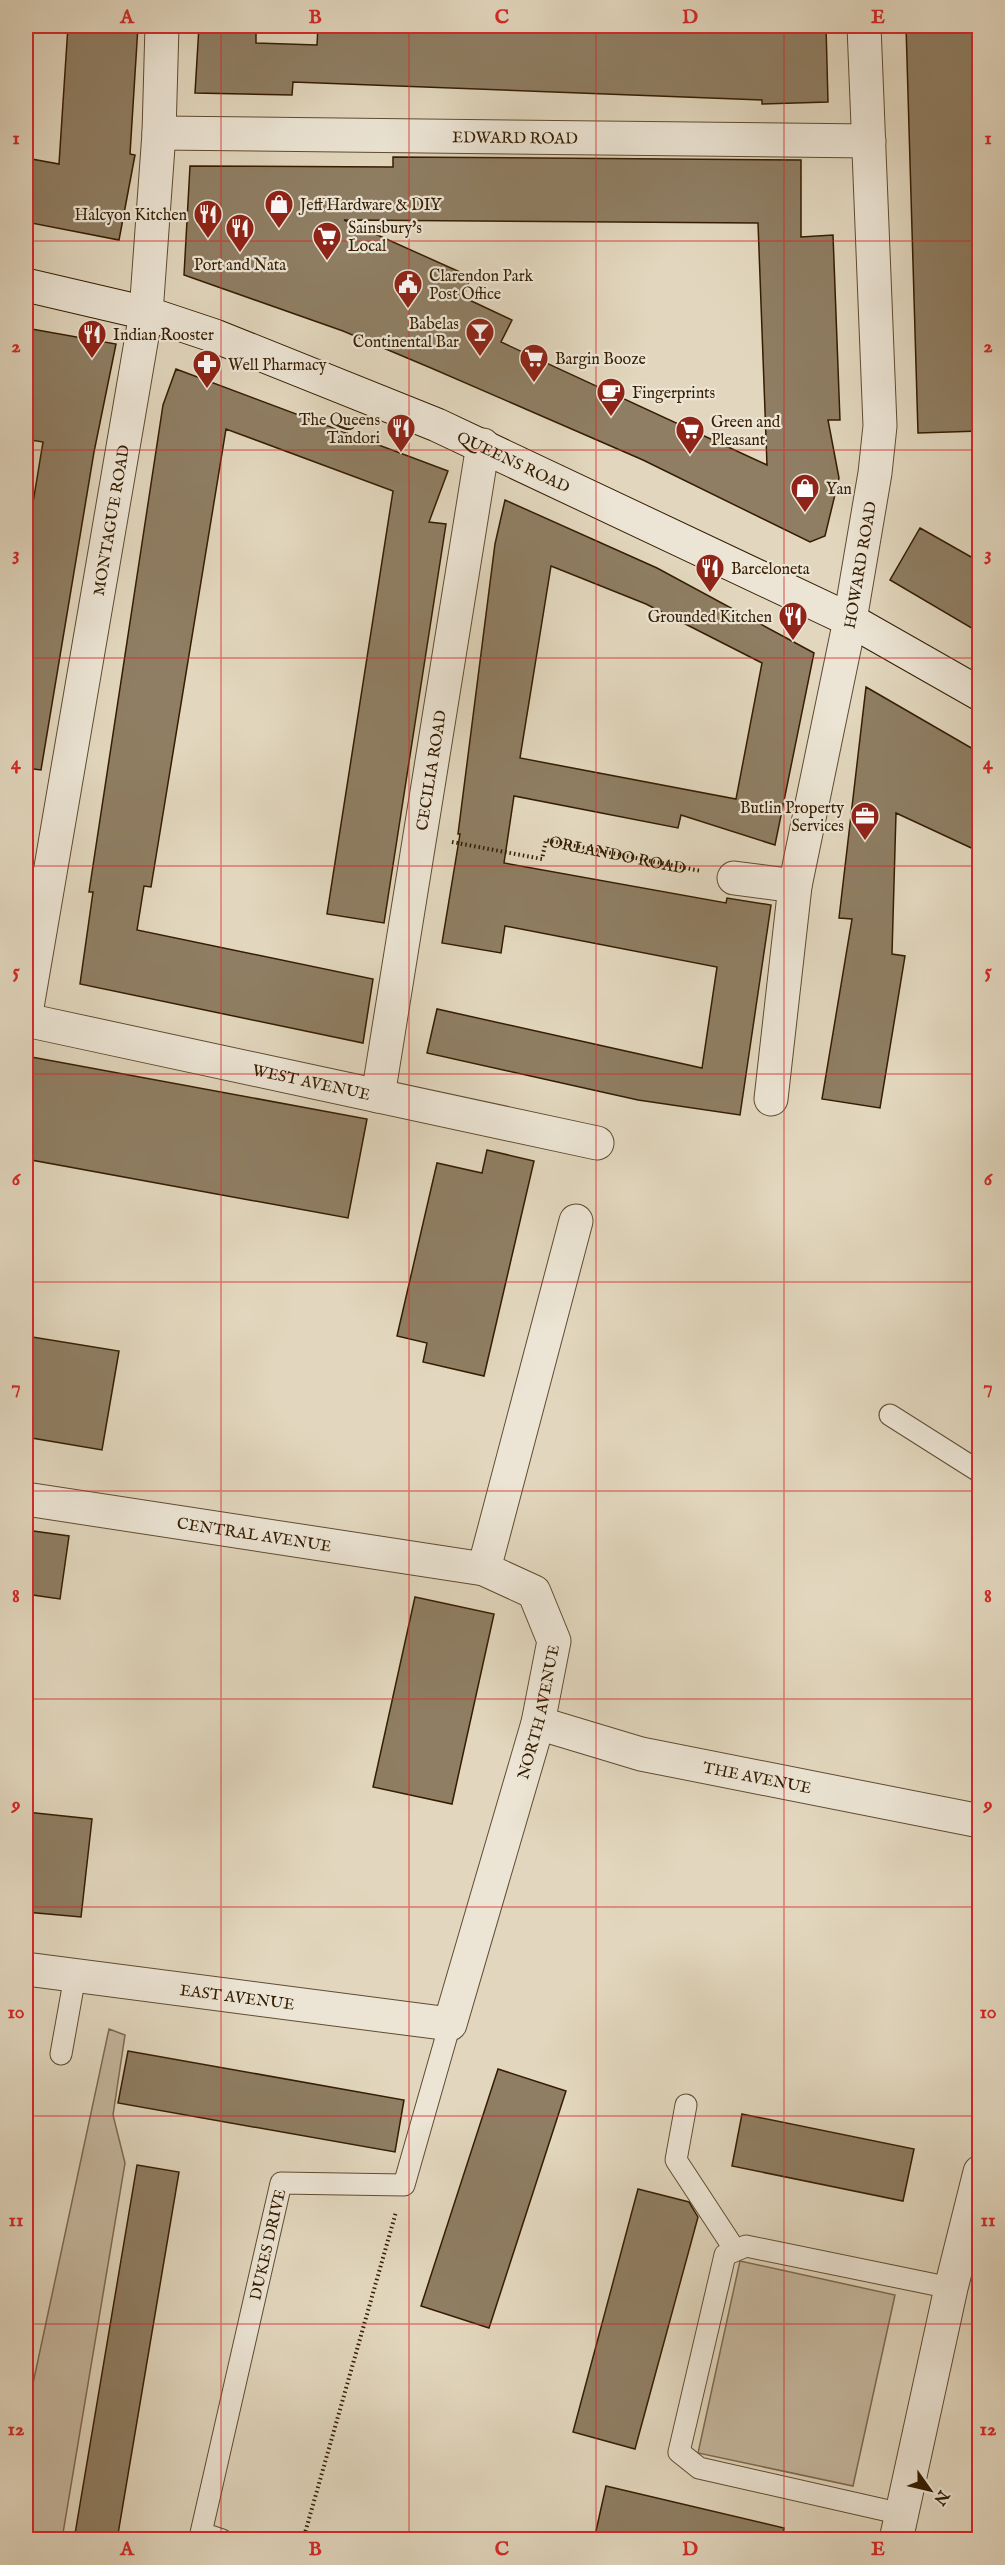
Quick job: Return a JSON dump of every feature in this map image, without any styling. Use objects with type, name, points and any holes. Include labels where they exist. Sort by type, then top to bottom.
[{"type":"street","name":"MONTAGUE ROAD","points":[[26,1013],[146,313],[159,133],[162,26]]},
{"type":"street","name":"HOWARD ROAD","points":[[771,1099],[795,886],[850,620],[875,472],[880,426],[864,26]]},
{"type":"street","name":"EDWARD ROAD","points":[[159,133],[869,141]]},
{"type":"street","name":"QUEENS ROAD","points":[[26,285],[146,313],[216,336],[483,446],[850,620],[980,694]]},
{"type":"street","name":"CECILIA ROAD","points":[[378,1096],[483,446]]},
{"type":"street","points":[[734,878],[795,886]]},
{"type":"street","name":"WEST AVENUE","points":[[26,1020],[597,1143]]},
{"type":"street","points":[[484,1569],[576,1221]]},
{"type":"street","name":"CENTRAL AVENUE","points":[[26,1498],[484,1569]]},
{"type":"street","name":"NORTH AVENUE","points":[[450,2024],[538,1723],[554,1641],[534,1592],[484,1569]]},
{"type":"street","name":"THE AVENUE","points":[[538,1723],[641,1754],[980,1821]]},
{"type":"street","name":"EAST AVENUE","points":[[26,1969],[450,2024]]},
{"type":"street","points":[[899,2527],[951,2288],[980,2172]]},
{"type":"lane","points":[[890,1415],[980,1472]]},
{"type":"lane","points":[[61,2054],[75,1976]]},
{"type":"lane","points":[[404,2186],[450,2024]]},
{"type":"lane","points":[[686,2105],[676,2160],[735,2250]]},
{"type":"lane","name":"DUKES DRIVE","points":[[222,2540],[201,2533],[281,2182],[404,2186]]},
{"type":"lane","points":[[899,2527],[699,2468],[679,2452],[725,2255],[746,2246],[951,2288]]},
{"type":"path","name":"ORLANDO ROAD","points":[[421,836],[542,859],[546,840],[734,878]]},
{"type":"path","points":[[303,2540],[404,2186]]},
{"type":"shaded area","points":[[109,2029],[125,2035],[113,2115],[125,2163],[62,2539],[26,2539],[26,2416]]},
{"type":"shaded area","points":[[740,2261],[895,2295],[853,2486],[698,2453]]},
{"type":"building","points":[[68,26],[138,26],[130,154],[135,155],[119,240],[26,222],[26,158],[59,164]]},
{"type":"building","points":[[199,26],[256,26],[256,43],[317,45],[318,26],[570,26],[760,32],[760,26],[826,26],[828,102],[762,104],[762,100],[293,82],[292,95],[195,93]]},
{"type":"building","points":[[906,26],[980,26],[980,431],[918,433]]},
{"type":"building","points":[[393,157],[801,160],[801,237],[833,235],[840,420],[828,420],[839,478],[825,536],[810,542],[643,460],[431,368],[343,331],[184,275],[190,166],[393,167]],"holes":[[[344,220],[758,223],[767,465],[501,342],[512,320],[463,297],[471,277]]]},
{"type":"building","points":[[26,328],[116,344],[94,452],[41,770],[26,768],[26,545],[43,442],[26,439]]},
{"type":"building","points":[[176,369],[448,471],[429,522],[446,524],[384,923],[327,914],[393,491],[226,429],[151,887],[144,886],[137,930],[373,979],[363,1043],[80,984],[93,892],[89,892],[163,405]]},
{"type":"building","points":[[505,500],[657,568],[814,653],[775,845],[681,815],[678,828],[514,796],[504,863],[726,903],[727,898],[771,905],[740,1115],[638,1100],[427,1053],[437,1009],[702,1068],[717,967],[505,926],[501,953],[442,943],[460,834],[458,834],[495,544]],"holes":[[[551,566],[646,604],[762,663],[736,799],[520,758]]]},
{"type":"building","points":[[920,528],[980,562],[980,633],[890,580]]},
{"type":"building","points":[[866,687],[980,753],[980,852],[896,813],[892,954],[905,956],[880,1108],[822,1099],[852,919],[839,918]]},
{"type":"building","points":[[26,1056],[367,1119],[348,1218],[26,1159]]},
{"type":"building","points":[[487,1150],[534,1161],[484,1376],[423,1362],[427,1343],[397,1336],[437,1163],[482,1173]]},
{"type":"building","points":[[26,1336],[119,1351],[102,1450],[26,1437]]},
{"type":"building","points":[[26,1530],[69,1536],[60,1599],[26,1594]]},
{"type":"building","points":[[415,1597],[494,1614],[452,1804],[373,1787]]},
{"type":"building","points":[[26,1812],[92,1819],[81,1917],[26,1912]]},
{"type":"building","points":[[128,2051],[404,2100],[395,2152],[118,2103]]},
{"type":"building","points":[[498,2069],[566,2091],[489,2328],[421,2306]]},
{"type":"building","points":[[742,2114],[914,2149],[903,2201],[732,2166]]},
{"type":"building","points":[[137,2165],[179,2172],[117,2540],[74,2540]]},
{"type":"building","points":[[638,2189],[689,2202],[698,2217],[635,2449],[573,2432]]},
{"type":"building","points":[[606,2486],[784,2528],[782,2540],[594,2540]]},
{"type":"place","name":"Jeff Hardware & DIY","points":[[279,230]]},
{"type":"place","name":"Halcyon Kitchen","points":[[208,240]]},
{"type":"place","name":"Port and Nata","points":[[240,254]]},
{"type":"place","name":"Sainsbury's Local","points":[[327,262]]},
{"type":"place","name":"Clarendon Park Post Office","points":[[408,310]]},
{"type":"place","name":"Babelas Continental Bar","points":[[480,358]]},
{"type":"place","name":"Indian Rooster","points":[[92,360]]},
{"type":"place","name":"Bargin Booze","points":[[534,384]]},
{"type":"place","name":"Well Pharmacy","points":[[207,390]]},
{"type":"place","name":"Fingerprints","points":[[611,418]]},
{"type":"place","name":"The Queens Tandori","points":[[401,454]]},
{"type":"place","name":"Green and Pleasant","points":[[690,456]]},
{"type":"place","name":"Yan","points":[[805,514]]},
{"type":"place","name":"Barceloneta","points":[[710,594]]},
{"type":"place","name":"Grounded Kitchen","points":[[793,642]]},
{"type":"place","name":"Butlin Property Services","points":[[865,842]]}]
